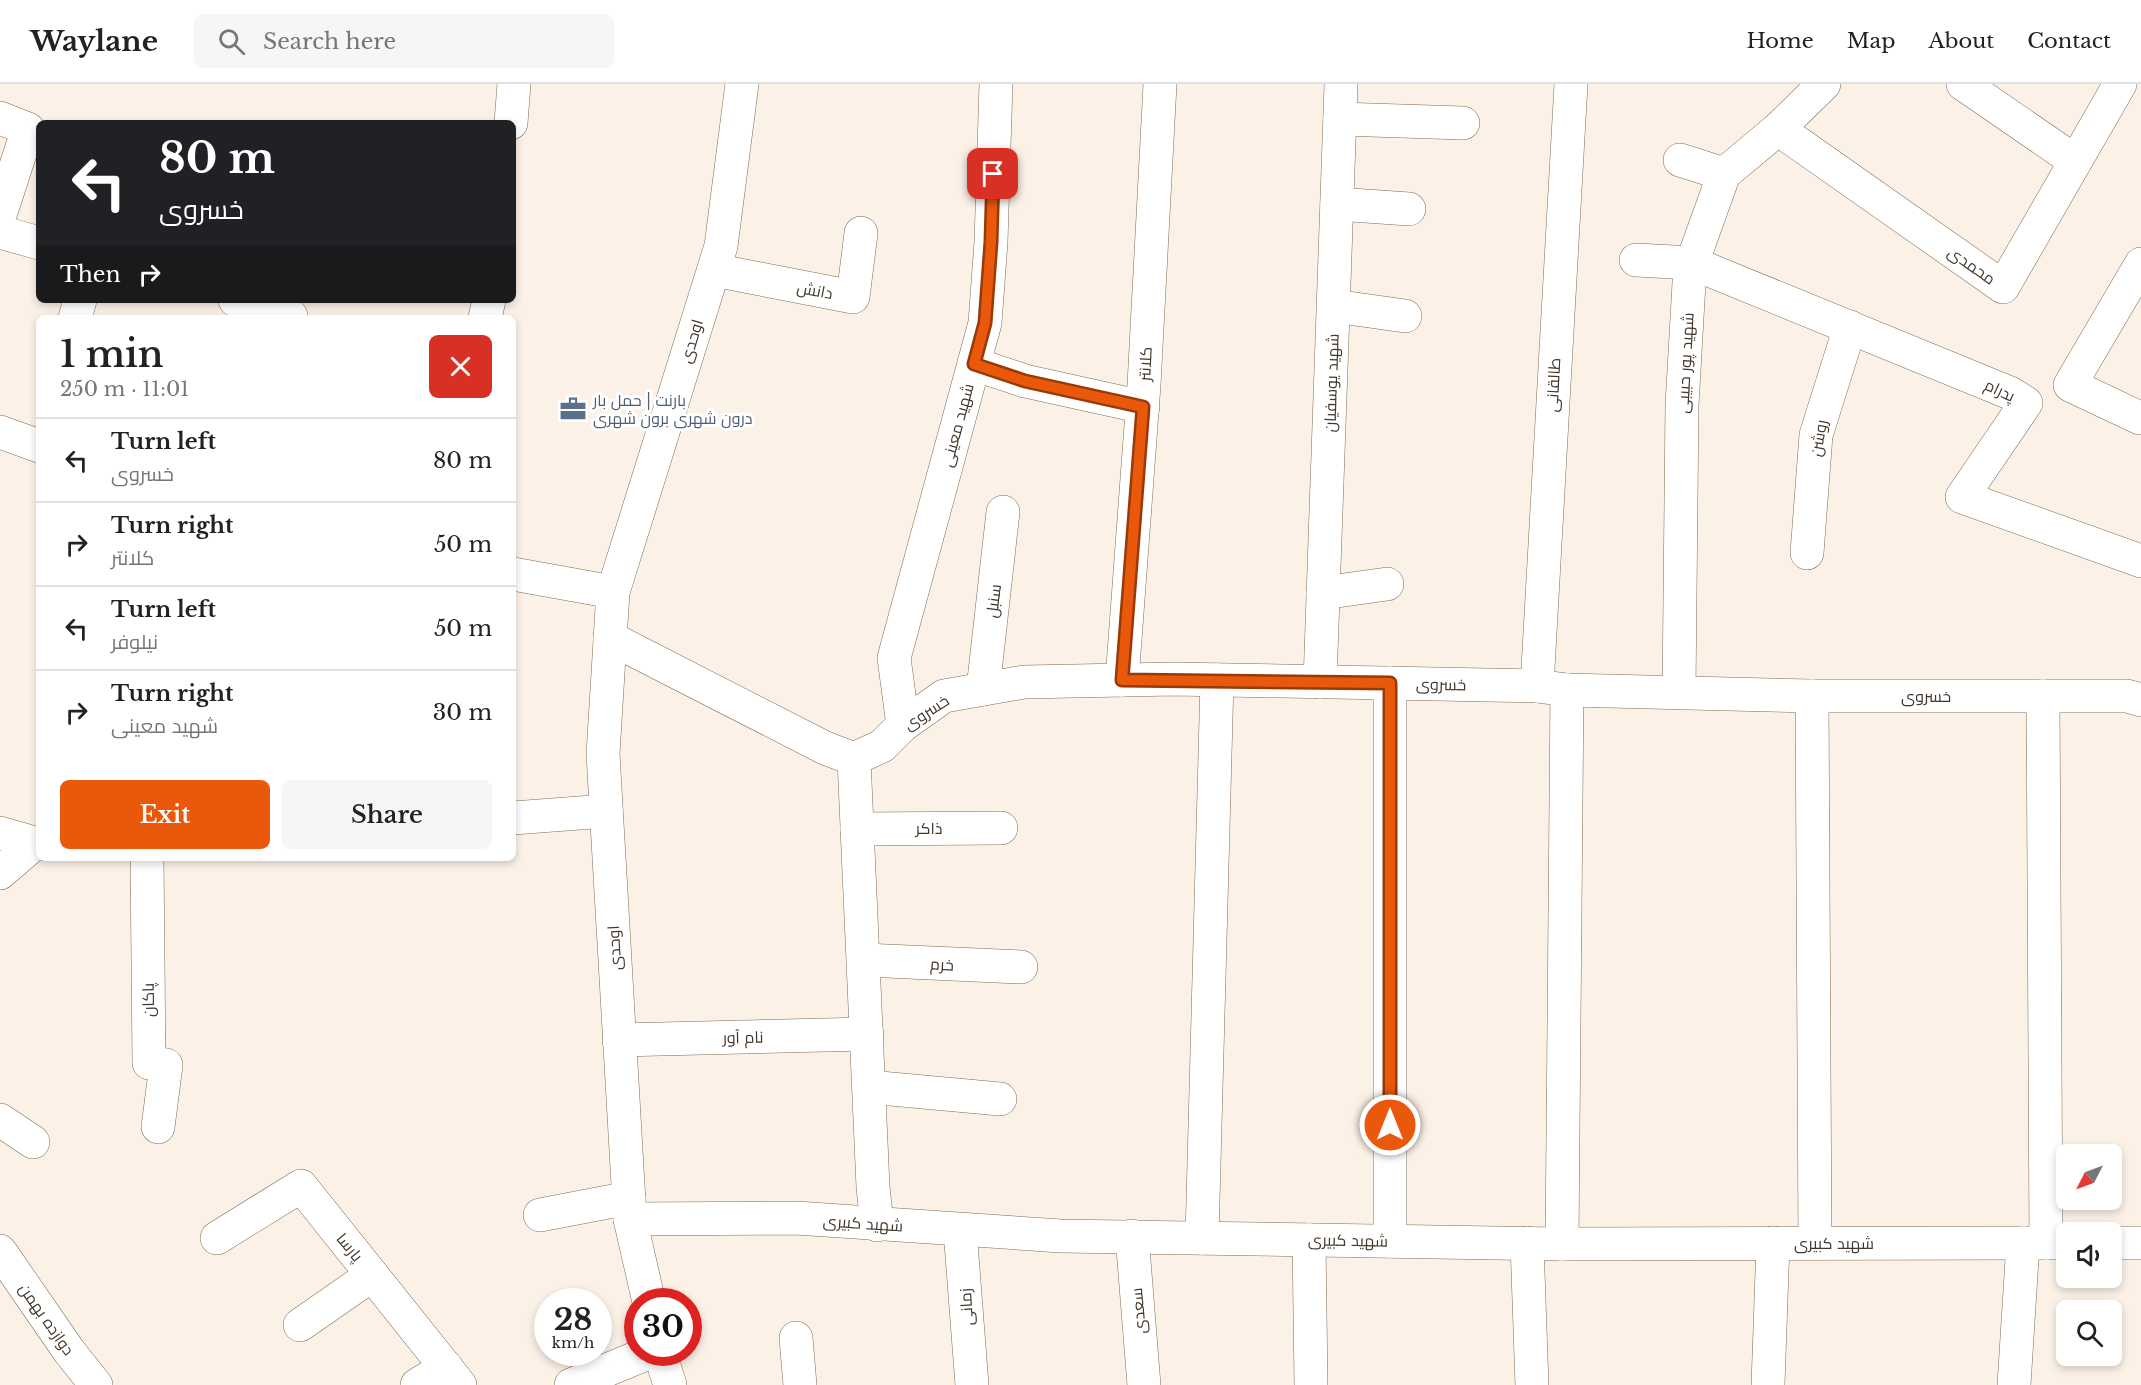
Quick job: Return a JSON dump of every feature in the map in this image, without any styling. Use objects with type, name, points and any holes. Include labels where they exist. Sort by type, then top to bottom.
[{"type":"street","points":[[511,120],[514,84]]},
{"type":"street","name":"اوحدی","points":[[646,1288],[629,1208],[603,754],[613,592],[721,246],[742,84]]},
{"type":"street","name":"شهید معینی","points":[[903,725],[894,658],[985,323],[990,254],[996,84]]},
{"type":"street","name":"کلانتر","points":[[1122,680],[1143,407],[1160,84]]},
{"type":"street","name":"شهید یوسفیان","points":[[1320,682],[1341,84]]},
{"type":"street","name":"طالقانی","points":[[1562,1244],[1552,688],[1571,84]]},
{"type":"street","points":[[1680,160],[1724,174],[1778,129],[1824,84]]},
{"type":"street","points":[[1963,84],[2076,161]]},
{"type":"street","name":"محمدی","points":[[1778,129],[2004,287],[2120,84]]},
{"type":"street","points":[[0,118],[28,129],[0,215]]},
{"type":"street","points":[[1340,119],[1463,123]]},
{"type":"street","name":"شهید پور حبیبی","points":[[1679,692],[1682,405],[1689,283],[1692,262],[1724,174]]},
{"type":"street","points":[[1337,204],[1409,208]]},
{"type":"street","points":[[0,231],[36,242]]},
{"type":"street","name":"دانش","points":[[714,270],[853,297],[861,233]]},
{"type":"street","points":[[1636,260],[1692,262]]},
{"type":"street","name":"پدرام","points":[[1692,262],[2010,393],[2026,403],[1962,497],[2141,561]]},
{"type":"street","points":[[2140,418],[2070,385],[2141,264]]},
{"type":"street","points":[[249,303],[290,312]]},
{"type":"street","points":[[1334,306],[1405,316]]},
{"type":"street","name":"روشن","points":[[1807,553],[1816,435],[1850,327]]},
{"type":"street","points":[[974,364],[1025,381],[1143,407]]},
{"type":"street","points":[[0,432],[36,443]]},
{"type":"street","name":"سنبل","points":[[983,689],[1003,512]]},
{"type":"street","points":[[516,575],[613,592]]},
{"type":"street","points":[[1323,593],[1387,584]]},
{"type":"street","points":[[610,638],[825,748],[854,759],[877,1225]]},
{"type":"street","points":[[1202,1238],[1216,680]]},
{"type":"street","name":"خسروی","points":[[854,759],[882,746],[903,725],[944,696],[1024,682],[1216,680],[1812,696],[2127,696],[2141,700]]},
{"type":"street","points":[[1390,683],[1390,1241]]},
{"type":"street","points":[[1812,696],[1815,1243]]},
{"type":"street","points":[[2014,1385],[2045,1243],[2043,696]]},
{"type":"street","points":[[516,818],[606,811]]},
{"type":"street","name":"ذاکر","points":[[857,829],[1001,828]]},
{"type":"street","points":[[0,833],[36,843]]},
{"type":"street","points":[[0,873],[36,844]]},
{"type":"street","name":"پاکان","points":[[147,861],[149,1063],[166,1065],[158,1127]]},
{"type":"street","name":"خرم","points":[[864,960],[1021,967]]},
{"type":"street","name":"نام آور","points":[[619,1040],[867,1034]]},
{"type":"street","points":[[869,1087],[1000,1099]]},
{"type":"street","points":[[0,1120],[33,1142]]},
{"type":"street","name":"پارسا","points":[[217,1238],[301,1186],[453,1376]]},
{"type":"street","name":"شهید کبیری","points":[[540,1215],[629,1208],[1061,1236],[1562,1244],[2045,1243]]},
{"type":"street","name":"زمانی","points":[[960,1230],[972,1385]]},
{"type":"street","name":"سعدی","points":[[1132,1236],[1144,1385]]},
{"type":"street","points":[[1310,1240],[1311,1385]]},
{"type":"street","points":[[1527,1243],[1532,1385]]},
{"type":"street","points":[[2122,1243],[2141,1243]]},
{"type":"street","points":[[1768,1385],[1773,1244]]},
{"type":"street","name":"دوازده بهمن","points":[[0,1251],[69,1351],[96,1385]]},
{"type":"street","points":[[300,1325],[372,1275]]},
{"type":"street","points":[[796,1338],[800,1385]]},
{"type":"street","points":[[571,1385],[624,1363]]},
{"type":"street","points":[[664,1366],[670,1385]]},
{"type":"street","points":[[417,1385],[453,1376]]},
{"type":"place","name":"بارنت | حمل بار درون شهری برون شهری","points":[[573,409]]},
{"type":"route","points":[[993,174],[985,323],[974,364],[1025,381],[1143,407],[1122,680],[1390,683],[1390,1125]]}]
